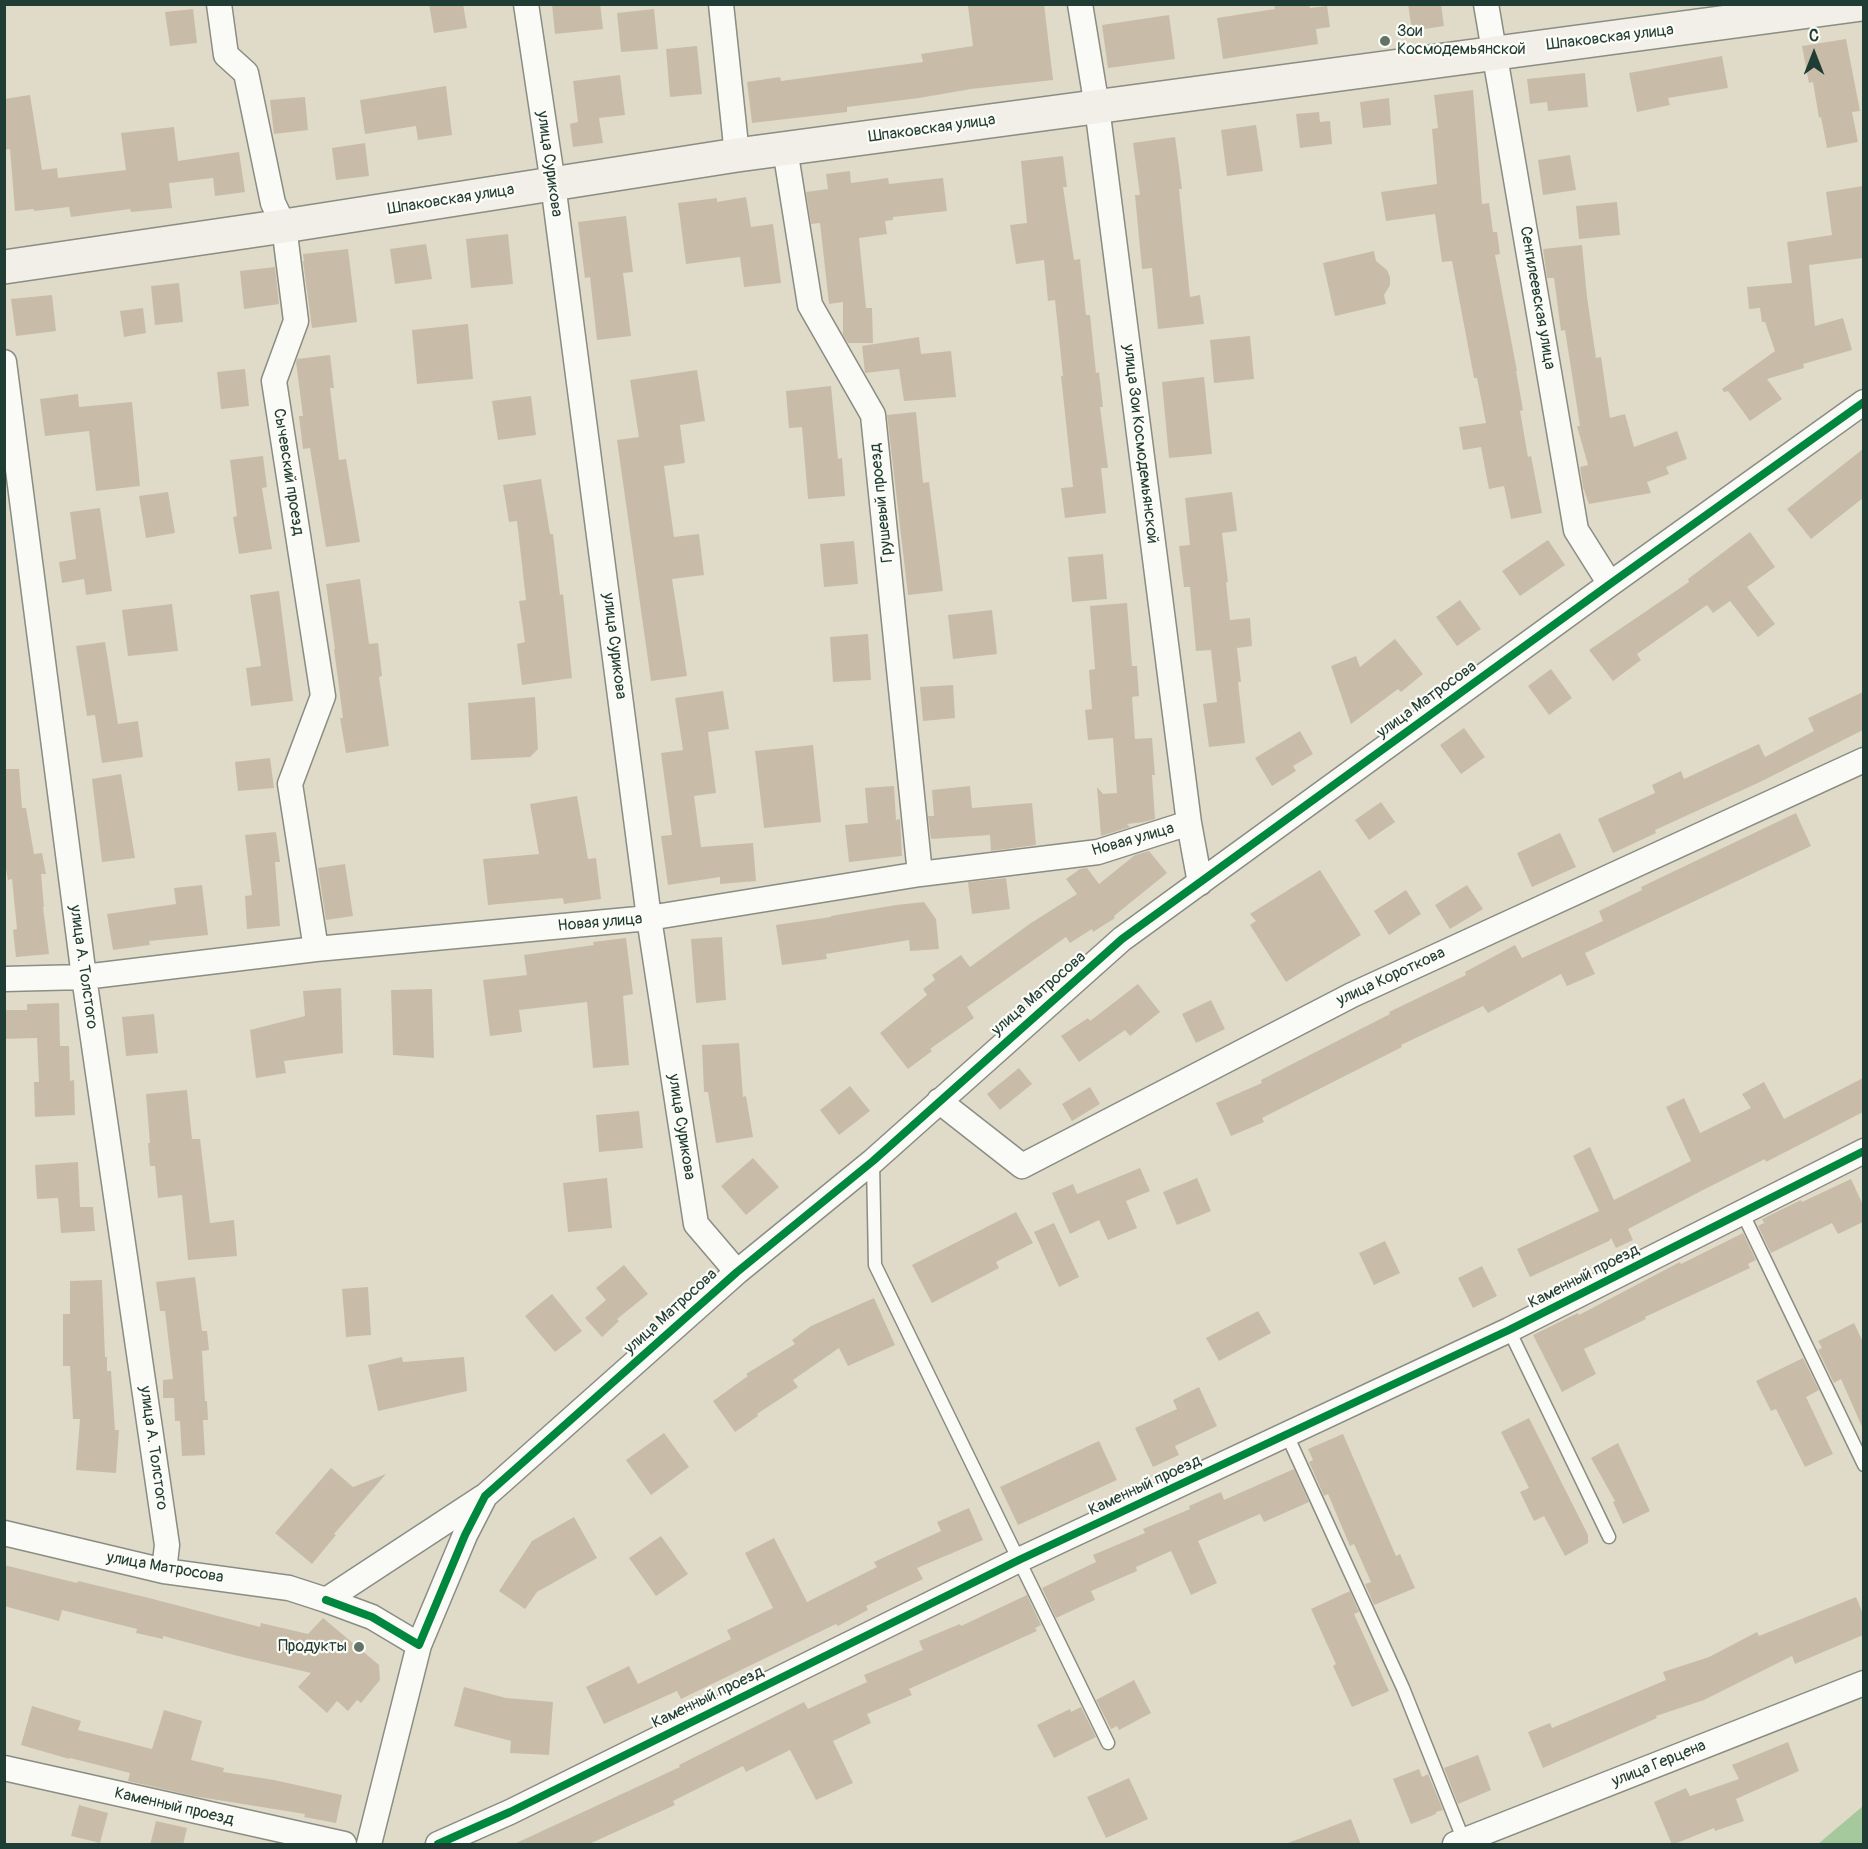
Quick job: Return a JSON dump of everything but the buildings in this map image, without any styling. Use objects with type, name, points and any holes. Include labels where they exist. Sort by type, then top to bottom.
[{"type":"main road","name":"Шпаковская улица","points":[[4,267],[737,155],[1862,4]]},
{"type":"street","name":"Сычевский проезд","points":[[219,4],[226,55],[246,73],[273,203],[284,226],[296,321],[274,381],[322,696],[290,784],[316,949]]},
{"type":"street","name":"улица Сурикова","points":[[526,4],[553,184],[649,918],[696,1224],[737,1272]]},
{"type":"street","points":[[721,4],[737,155]]},
{"type":"street","name":"улица Зои Космодемьянской","points":[[1080,4],[1097,107],[1189,823],[1200,883]]},
{"type":"street","name":"Сенгилеевская улица","points":[[1486,4],[1576,530],[1610,584]]},
{"type":"street","name":"Грушевый проезд","points":[[785,149],[810,305],[873,415],[920,874]]},
{"type":"street","name":"улица А. Толстого","points":[[4,362],[84,977],[167,1545],[164,1571]]},
{"type":"street","name":"улица Матросова","points":[[326,1600],[485,1496],[737,1272],[873,1161],[1122,939],[1863,402]]},
{"type":"street","name":"улица Короткова","points":[[939,1101],[1022,1166],[1352,995],[1863,760]]},
{"type":"street","name":"Новая улица","points":[[4,979],[84,977],[316,949],[649,918],[920,874],[1098,852],[1189,823]]},
{"type":"street","name":"Каменный проезд","points":[[438,1845],[510,1812],[1018,1560],[1509,1330],[1863,1150]]},
{"type":"street","name":"улица Матросова","points":[[369,1845],[420,1645],[465,1535],[485,1496]]},
{"type":"street","name":"улица Матросова","points":[[4,1533],[164,1571],[288,1588],[372,1617],[420,1645]]},
{"type":"street","name":"улица Герцена","points":[[1460,1843],[1863,1683]]},
{"type":"street","name":"Каменный проезд","points":[[4,1768],[344,1845]]},
{"type":"lane","points":[[873,1161],[875,1265],[1107,1743]]},
{"type":"lane","points":[[1742,1212],[1863,1465]]},
{"type":"lane","points":[[1509,1330],[1609,1538]]},
{"type":"lane","points":[[1287,1435],[1403,1688],[1460,1843]]},
{"type":"green space","points":[[1863,1806],[1863,1844],[1818,1844]]},
{"type":"cycle path","points":[[326,1600],[372,1617],[419,1645],[465,1535],[485,1496],[737,1272],[873,1161],[1122,939],[1864,402]]},
{"type":"cycle path","points":[[438,1844],[510,1812],[1019,1560],[1509,1330],[1864,1151]]},
{"type":"place","name":"Зои Космодемьянской","points":[[1385,41]]},
{"type":"place","name":"Продукты","points":[[359,1647]]}]
